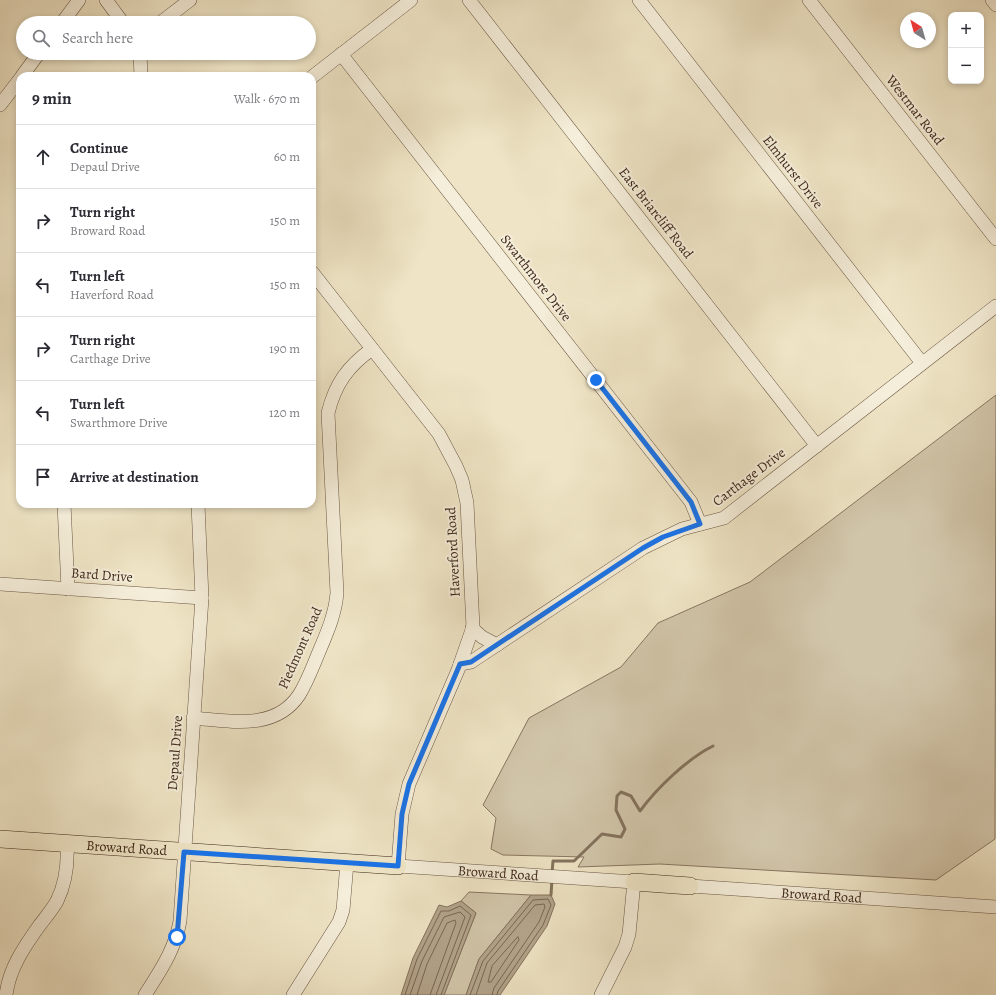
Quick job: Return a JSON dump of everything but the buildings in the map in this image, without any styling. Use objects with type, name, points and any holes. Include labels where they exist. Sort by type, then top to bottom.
[{"type":"main road","name":"Broward Road","points":[[0,839],[398,866]]},
{"type":"main road","name":"Broward Road","points":[[634,882],[690,886]]},
{"type":"street","points":[[67,16],[79,0]]},
{"type":"street","points":[[106,0],[118,16]]},
{"type":"street","points":[[169,16],[190,0]]},
{"type":"street","points":[[316,74],[411,0]]},
{"type":"street","name":"East Briarcliff Road","points":[[469,0],[817,446]]},
{"type":"street","name":"Elmhurst Drive","points":[[639,0],[922,363]]},
{"type":"street","name":"Westmar Road","points":[[809,0],[996,239]]},
{"type":"street","points":[[992,0],[996,5]]},
{"type":"street","name":"Swarthmore Drive","points":[[342,54],[691,502],[700,524]]},
{"type":"street","points":[[25,72],[34,60]]},
{"type":"street","points":[[140,60],[141,72]]},
{"type":"street","points":[[0,105],[16,84]]},
{"type":"street","name":"Haverford Road","points":[[316,277],[439,434],[449,450],[462,480],[468,522],[472,628],[460,664],[409,784],[402,814],[398,866]]},
{"type":"street","name":"Carthage Drive","points":[[460,664],[471,662],[643,548],[669,534],[724,518],[996,306]]},
{"type":"street","name":"Piedmont Road","points":[[193,718],[249,722],[270,718],[287,709],[303,688],[332,621],[337,593],[328,413],[336,388],[342,376],[359,359],[372,349]]},
{"type":"street","points":[[64,508],[68,589]]},
{"type":"street","name":"Depaul Drive","points":[[145,995],[166,962],[177,937],[202,598],[198,508]]},
{"type":"street","name":"Bard Drive","points":[[0,584],[202,598]]},
{"type":"street","points":[[472,628],[482,637],[497,644]]},
{"type":"street","points":[[6,995],[10,977],[18,958],[52,908],[62,887],[67,869],[67,844]]},
{"type":"street","points":[[292,995],[339,922],[343,910],[347,863]]},
{"type":"street","name":"Broward Road","points":[[398,866],[634,882]]},
{"type":"street","points":[[601,995],[625,947],[629,934],[634,882]]},
{"type":"street","name":"Broward Road","points":[[690,886],[996,907]]},
{"type":"shaded area","points":[[996,395],[995,839],[936,880],[660,864],[578,867],[584,857],[503,855],[491,849],[496,818],[483,805],[529,718],[621,667],[658,623],[750,582]]},
{"type":"shaded area","points":[[469,892],[531,895],[479,959],[466,995],[444,995],[476,913],[461,901]]},
{"type":"water","points":[[531,895],[551,895],[555,904],[547,926],[500,995],[466,995],[479,959]]},
{"type":"water","points":[[461,901],[476,913],[444,995],[401,995],[413,958],[439,905],[447,907]]},
{"type":"waterway","points":[[552,873],[553,861],[574,861],[602,834],[621,837],[625,829],[616,810],[617,796],[621,792],[631,796],[640,811],[655,793],[683,766],[713,746]]},
{"type":"waterway","points":[[551,895],[552,879]]},
{"type":"route","points":[[177,937],[180,921],[184,852],[398,866],[402,814],[409,784],[460,664],[471,662],[643,548],[663,537],[682,529],[700,524],[691,502],[596,380]]}]
